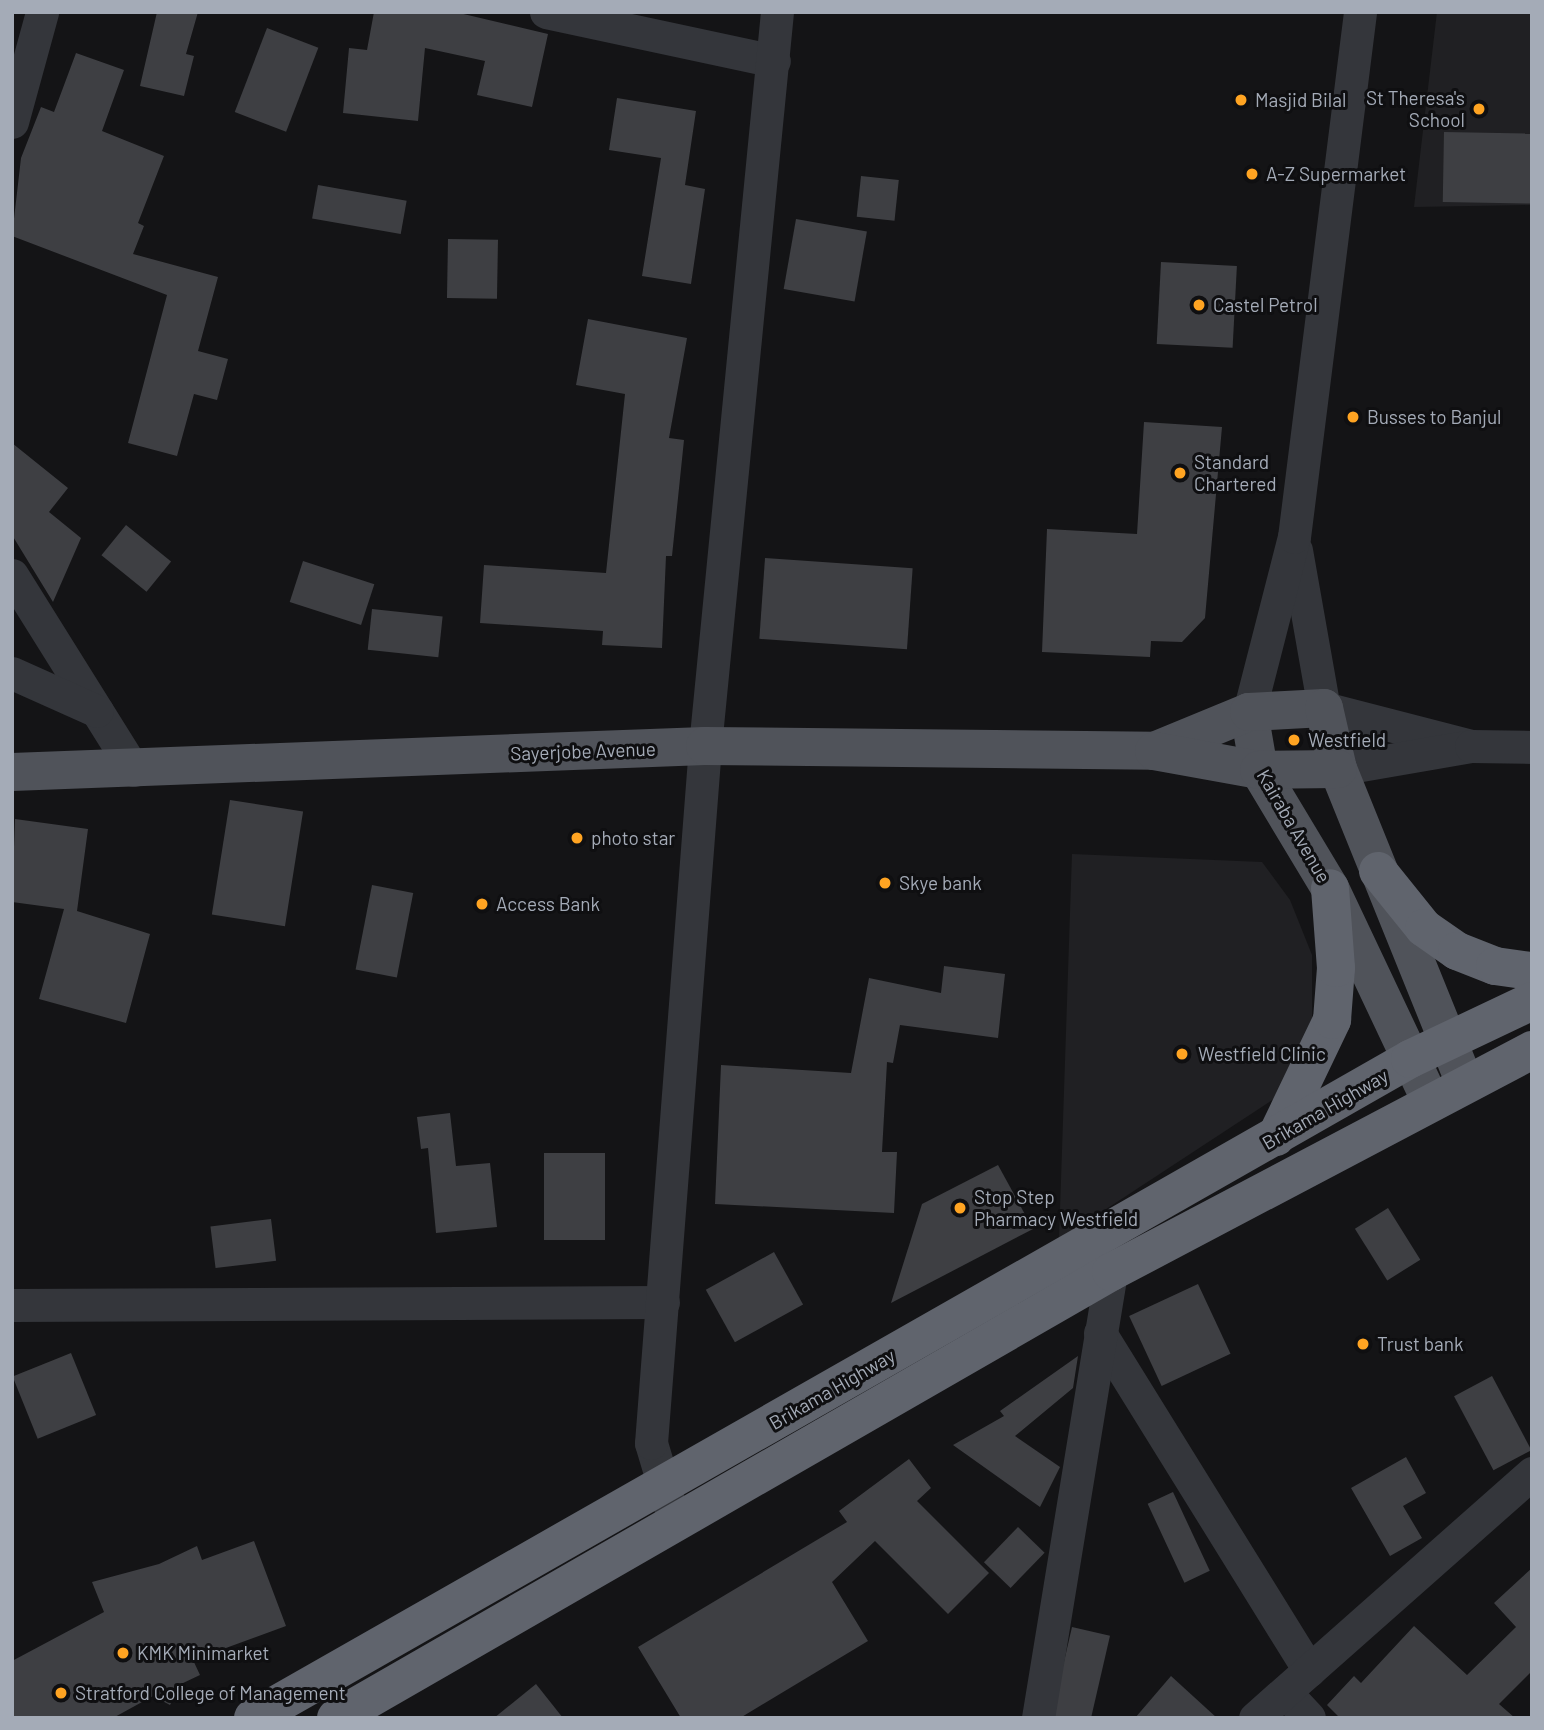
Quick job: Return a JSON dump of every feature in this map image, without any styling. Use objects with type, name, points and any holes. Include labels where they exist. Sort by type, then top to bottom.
[{"type":"highway","points":[[1378,871],[1424,928],[1457,951],[1495,966],[1532,971]]},
{"type":"highway","points":[[1276,1137],[1332,1020],[1336,968],[1330,888]]},
{"type":"highway","name":"Brikama Highway","points":[[253,1718],[1410,1059],[1532,1000]]},
{"type":"highway","name":"Brikama Highway","points":[[336,1718],[1111,1272],[1430,1100],[1532,1050]]},
{"type":"main road","name":"Sayerjobe Avenue","points":[[1154,751],[1248,712],[1324,708]]},
{"type":"main road","name":"Kairaba Avenue","points":[[1324,708],[1338,769],[1465,1083]]},
{"type":"main road","name":"Kairaba Avenue","points":[[1248,712],[1259,770],[1330,888],[1430,1100]]},
{"type":"main road","name":"Sayerjobe Avenue","points":[[12,772],[134,770],[705,746],[1154,751],[1259,770],[1338,769]]},
{"type":"street","points":[[12,122],[42,12]]},
{"type":"street","points":[[546,12],[774,61]]},
{"type":"street","points":[[677,1521],[659,1486],[651,1443],[705,746],[777,12]]},
{"type":"street","name":"Kairaba Avenue","points":[[1248,712],[1294,537],[1360,12]]},
{"type":"street","name":"Kairaba Avenue","points":[[1294,537],[1324,708]]},
{"type":"street","points":[[12,575],[134,770]]},
{"type":"street","points":[[12,673],[97,711]]},
{"type":"street","points":[[1324,708],[1471,746]]},
{"type":"street","points":[[1338,769],[1471,746],[1532,747]]},
{"type":"street","points":[[1038,1718],[1111,1272]]},
{"type":"street","points":[[12,1305],[663,1301]]},
{"type":"street","points":[[1100,1333],[1310,1670]]},
{"type":"street","points":[[1255,1718],[1532,1473]]},
{"type":"street","points":[[1285,1692],[1309,1718]]},
{"type":"shaded area","name":"St Theresa's School","points":[[1437,12],[1532,12],[1532,205],[1414,207]]},
{"type":"shaded area","name":"Westfield Clinic","points":[[1072,854],[1262,862],[1290,900],[1312,955],[1312,1018],[1286,1091],[1059,1240]]},
{"type":"building","points":[[157,12],[198,12],[186,54],[194,56],[184,96],[140,86]]},
{"type":"building","points":[[374,12],[455,12],[548,34],[532,107],[477,95],[485,61],[425,48],[418,121],[343,113],[349,48],[367,50]]},
{"type":"building","points":[[267,28],[318,48],[286,132],[235,112]]},
{"type":"building","points":[[76,53],[124,70],[102,131],[164,156],[138,223],[144,226],[133,254],[218,277],[198,351],[228,359],[217,400],[194,394],[177,456],[128,443],[167,295],[12,236],[21,158],[41,107],[54,112]]},
{"type":"building","points":[[617,98],[696,111],[685,185],[705,189],[691,284],[642,276],[661,158],[609,150]]},
{"type":"building","points":[[1444,132],[1532,134],[1531,204],[1443,202]]},
{"type":"building","points":[[861,176],[899,180],[895,221],[857,217]]},
{"type":"building","points":[[318,185],[407,201],[401,234],[312,218]]},
{"type":"building","points":[[796,219],[867,232],[855,301],[784,289]]},
{"type":"building","points":[[448,239],[498,240],[497,299],[447,298]]},
{"type":"building","name":"Castel Petrol","points":[[1161,262],[1237,266],[1233,348],[1157,344]]},
{"type":"building","points":[[588,319],[687,338],[669,438],[684,440],[672,556],[666,556],[662,648],[602,645],[603,631],[480,623],[484,565],[606,573],[625,394],[576,385]]},
{"type":"building","points":[[1144,422],[1222,427],[1205,618],[1182,642],[1151,641],[1150,657],[1042,652],[1047,529],[1137,534]]},
{"type":"building","points":[[12,443],[68,488],[49,512],[81,538],[53,602],[12,535]]},
{"type":"building","points":[[126,525],[171,562],[147,592],[101,555]]},
{"type":"building","points":[[765,558],[913,568],[907,649],[759,639]]},
{"type":"building","points":[[303,561],[374,584],[361,625],[290,602]]},
{"type":"building","points":[[372,609],[443,616],[438,657],[368,650]]},
{"type":"building","points":[[230,800],[303,812],[285,926],[212,915]]},
{"type":"building","points":[[15,819],[88,829],[77,911],[150,934],[126,1023],[39,999],[64,909],[12,902]]},
{"type":"building","points":[[372,885],[413,893],[397,977],[356,969]]},
{"type":"building","points":[[944,966],[1005,974],[998,1038],[900,1025],[893,1063],[887,1062],[882,1152],[897,1152],[894,1213],[715,1204],[721,1065],[851,1073],[869,978],[941,993]]},
{"type":"building","points":[[450,1113],[456,1166],[490,1163],[497,1227],[436,1233],[428,1148],[421,1149],[417,1117]]},
{"type":"building","points":[[544,1153],[605,1153],[605,1240],[544,1240]]},
{"type":"building","points":[[998,1165],[1033,1229],[891,1303],[922,1204]]},
{"type":"building","points":[[1388,1208],[1420,1260],[1387,1280],[1355,1229]]},
{"type":"building","points":[[271,1219],[276,1261],[216,1268],[210,1226]]},
{"type":"building","points":[[774,1252],[803,1304],[735,1342],[706,1290]]},
{"type":"building","points":[[1198,1284],[1231,1354],[1162,1386],[1129,1316]]},
{"type":"building","points":[[71,1353],[96,1415],[38,1439],[13,1377]]},
{"type":"building","points":[[1078,1356],[1073,1388],[1015,1436],[1060,1467],[1040,1507],[953,1445],[1004,1416],[1000,1411]]},
{"type":"building","points":[[1492,1376],[1531,1450],[1493,1470],[1454,1396]]},
{"type":"building","points":[[1406,1457],[1426,1493],[1403,1506],[1422,1538],[1390,1556],[1351,1488]]},
{"type":"building","points":[[909,1459],[931,1488],[917,1501],[989,1573],[948,1614],[875,1541],[832,1582],[868,1641],[740,1718],[681,1718],[638,1647],[847,1522],[839,1511]]},
{"type":"building","points":[[1173,1492],[1210,1571],[1184,1583],[1148,1504]]},
{"type":"building","points":[[1018,1527],[1045,1553],[1011,1588],[984,1562]]},
{"type":"building","points":[[254,1541],[286,1626],[193,1660],[200,1675],[181,1684],[170,1705],[153,1696],[113,1718],[12,1718],[12,1661],[104,1612],[92,1582],[159,1564],[197,1546],[202,1560]]},
{"type":"building","points":[[1532,1568],[1532,1671],[1499,1704],[1515,1718],[1340,1718],[1327,1705],[1354,1676],[1361,1683],[1414,1626],[1467,1675],[1516,1627],[1494,1603]]},
{"type":"building","points":[[1072,1627],[1110,1636],[1091,1718],[1051,1717]]},
{"type":"building","points":[[1171,1676],[1217,1718],[1135,1718]]},
{"type":"building","points":[[536,1684],[563,1718],[494,1718]]},
{"type":"place","name":"Masjid Bilal","points":[[1241,100]]},
{"type":"place","name":"St Theresa's School","points":[[1479,109]]},
{"type":"place","name":"A-Z Supermarket","points":[[1252,174]]},
{"type":"place","name":"Castel Petrol","points":[[1199,305]]},
{"type":"place","name":"Busses to Banjul","points":[[1353,417]]},
{"type":"place","name":"Standard Chartered","points":[[1180,473]]},
{"type":"place","name":"Westfield","points":[[1294,740]]},
{"type":"place","name":"photo star","points":[[577,838]]},
{"type":"place","name":"Skye bank","points":[[885,883]]},
{"type":"place","name":"Access Bank","points":[[482,904]]},
{"type":"place","name":"Westfield Clinic","points":[[1182,1054]]},
{"type":"place","name":"Stop Step Pharmacy Westfield","points":[[960,1208]]},
{"type":"place","name":"Trust bank","points":[[1363,1344]]},
{"type":"place","name":"KMK Minimarket","points":[[123,1653]]},
{"type":"place","name":"Stratford College of Management","points":[[61,1693]]}]
